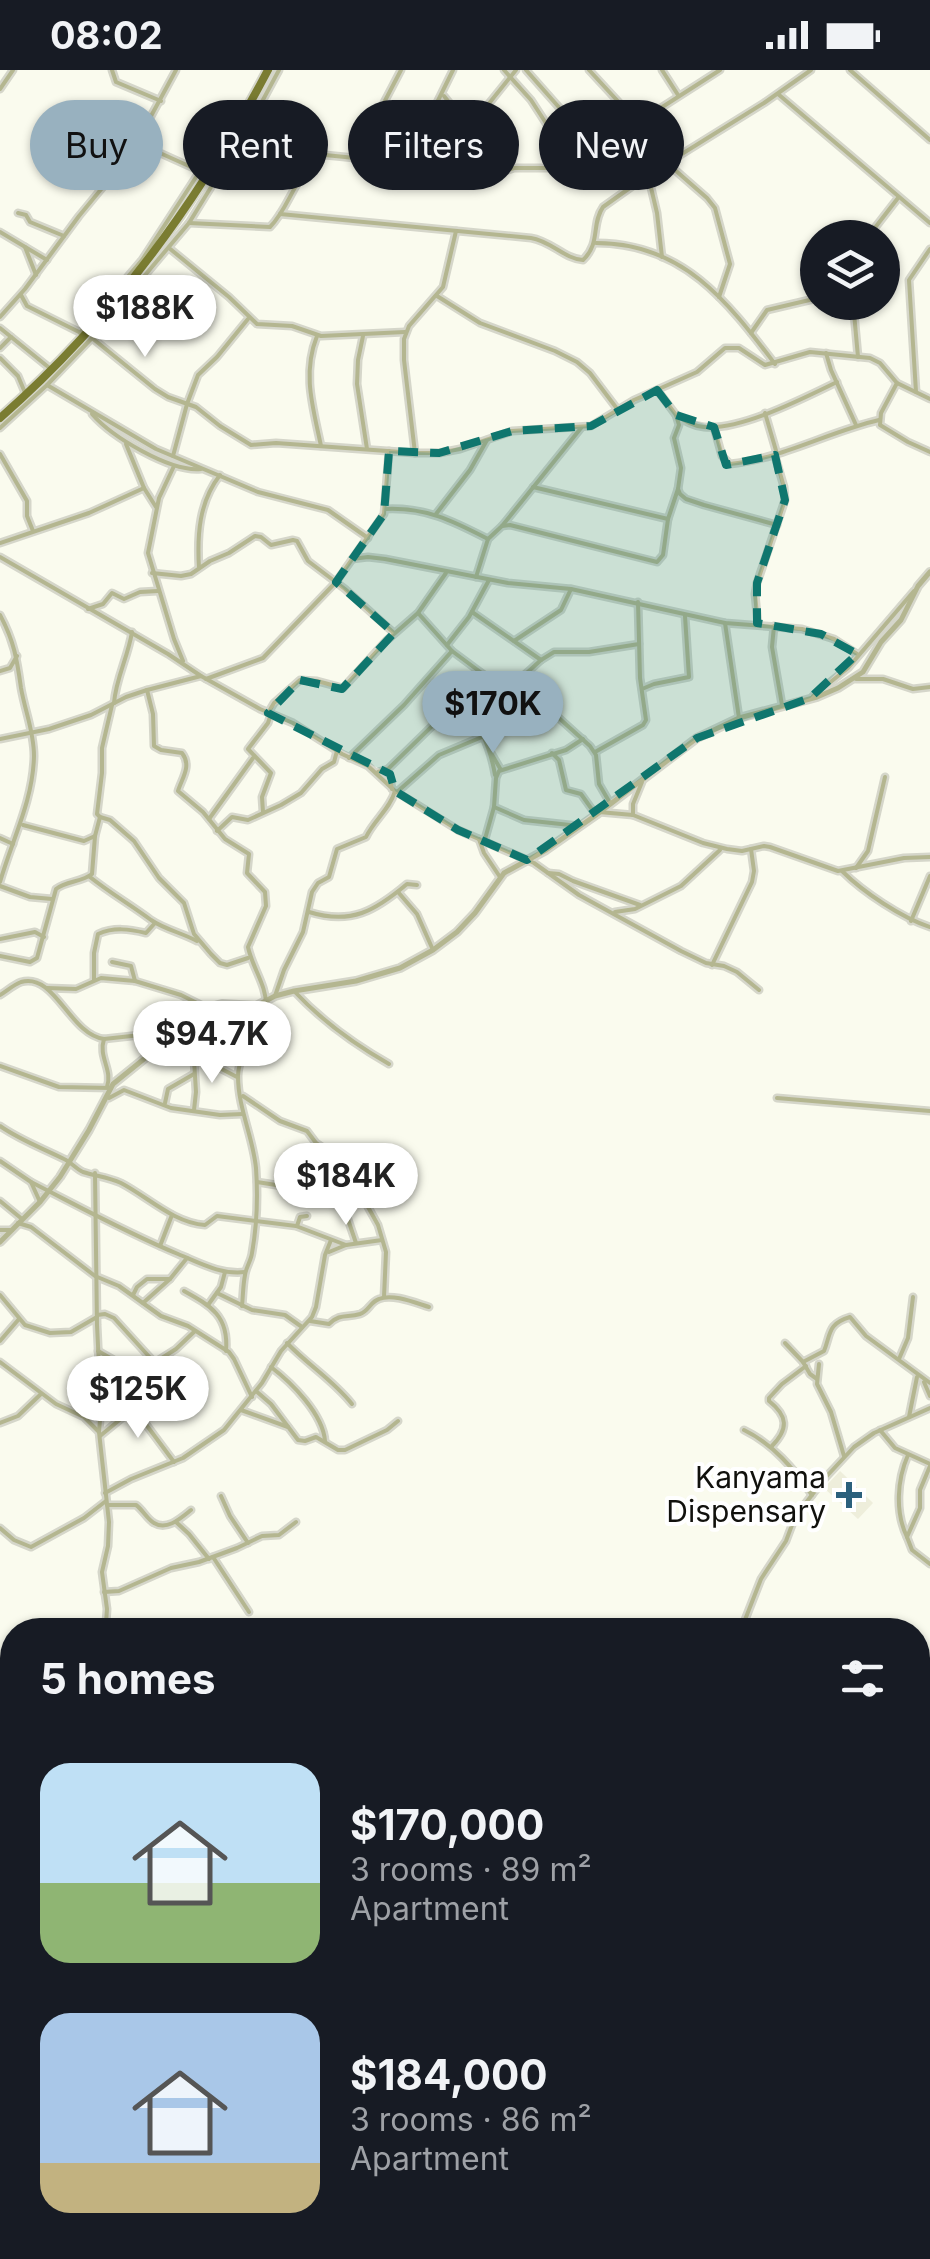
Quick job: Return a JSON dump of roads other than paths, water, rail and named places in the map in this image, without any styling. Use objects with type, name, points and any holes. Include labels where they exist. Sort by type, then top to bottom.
[{"type":"main road","points":[[249,100],[268,70]]},
{"type":"main road","points":[[0,418],[73,349],[146,265],[193,190]]},
{"type":"street","points":[[0,88],[13,70]]},
{"type":"street","points":[[112,70],[116,82],[159,100]]},
{"type":"street","points":[[161,100],[176,70]]},
{"type":"street","points":[[0,428],[47,386],[86,335],[169,248],[251,122],[278,70]]},
{"type":"street","points":[[385,100],[401,70]]},
{"type":"street","points":[[440,100],[453,70]]},
{"type":"street","points":[[504,70],[539,112]]},
{"type":"street","points":[[491,100],[516,70]]},
{"type":"street","points":[[526,70],[552,100]]},
{"type":"street","points":[[589,70],[617,100]]},
{"type":"street","points":[[662,70],[678,96]]},
{"type":"street","points":[[672,100],[720,70]]},
{"type":"street","points":[[684,152],[811,70]]},
{"type":"street","points":[[850,70],[930,140]]},
{"type":"street","points":[[443,94],[448,100]]},
{"type":"street","points":[[778,94],[930,223]]},
{"type":"street","points":[[188,223],[264,228],[274,224],[301,178],[319,158],[348,157]]},
{"type":"street","points":[[684,177],[714,208],[730,264],[719,297]]},
{"type":"street","points":[[0,317],[101,190]]},
{"type":"street","points":[[280,214],[542,240],[580,261],[587,258],[595,243],[600,211],[628,190]]},
{"type":"street","points":[[652,190],[662,257]]},
{"type":"street","points":[[881,220],[900,197]]},
{"type":"street","points":[[18,212],[30,222],[64,236]]},
{"type":"street","points":[[414,453],[404,360],[405,332],[446,280],[456,230]]},
{"type":"street","points":[[0,232],[48,260]]},
{"type":"street","points":[[595,243],[616,243],[690,270],[751,332],[775,364]]},
{"type":"street","points":[[24,246],[36,276]]},
{"type":"street","points":[[169,248],[261,325],[292,326],[317,336],[405,332]]},
{"type":"street","points":[[916,392],[909,280],[930,249]]},
{"type":"street","points":[[20,295],[24,304]]},
{"type":"street","points":[[437,296],[480,323],[576,362],[590,373],[618,410]]},
{"type":"street","points":[[751,332],[767,310],[800,302]]},
{"type":"street","points":[[13,303],[24,304],[86,335],[154,389],[196,407],[251,445],[448,452],[512,431],[591,426],[697,372],[724,348],[739,348],[765,365],[800,354],[826,353],[876,360],[897,383],[930,399]]},
{"type":"street","points":[[173,456],[202,371],[249,318]]},
{"type":"street","points":[[855,320],[858,356]]},
{"type":"street","points":[[0,328],[52,370]]},
{"type":"street","points":[[71,329],[73,349]]},
{"type":"street","points":[[364,334],[357,384],[366,450]]},
{"type":"street","points":[[317,336],[308,380],[321,446]]},
{"type":"street","points":[[0,348],[10,337]]},
{"type":"street","points":[[826,353],[856,425]]},
{"type":"street","points":[[0,358],[18,376],[26,394]]},
{"type":"street","points":[[676,415],[698,426],[714,428],[766,413],[837,382]]},
{"type":"street","points":[[879,420],[897,383]]},
{"type":"street","points":[[47,386],[173,456],[258,492],[328,510],[368,538]]},
{"type":"street","points":[[502,526],[660,560],[681,468],[674,438],[679,428],[676,415],[657,390]]},
{"type":"street","points":[[90,413],[145,453],[185,470],[205,468]]},
{"type":"street","points":[[758,625],[755,594],[785,496],[766,413]]},
{"type":"street","points":[[714,428],[727,464],[759,460],[879,420]]},
{"type":"street","points":[[879,420],[883,428],[930,452]]},
{"type":"street","points":[[476,578],[488,539],[581,428]]},
{"type":"street","points":[[436,514],[470,470],[488,438]]},
{"type":"street","points":[[124,439],[156,507]]},
{"type":"street","points":[[0,739],[91,715],[147,690],[203,678],[263,658],[336,582],[368,538],[385,509],[389,451]]},
{"type":"street","points":[[0,454],[27,501],[27,516],[34,531]]},
{"type":"street","points":[[174,466],[156,507],[148,549],[177,648],[188,667],[188,679]]},
{"type":"street","points":[[199,568],[202,508],[208,490],[220,475]]},
{"type":"street","points":[[532,487],[668,518]]},
{"type":"street","points":[[0,543],[89,513],[144,488]]},
{"type":"street","points":[[678,488],[686,499],[777,525]]},
{"type":"street","points":[[385,509],[436,514],[488,539]]},
{"type":"street","points":[[152,572],[185,576],[257,536],[271,545],[297,541],[308,561],[394,633]]},
{"type":"street","points":[[0,557],[132,632],[203,678],[293,723],[374,771],[396,793],[458,830],[527,860],[578,895],[648,934],[732,970],[759,990]]},
{"type":"street","points":[[352,560],[385,559],[476,578],[571,589],[725,623],[774,625],[821,634],[857,654]]},
{"type":"street","points":[[810,698],[848,668],[930,572]]},
{"type":"street","points":[[263,812],[262,797],[271,773],[254,758],[248,746],[268,723],[274,703],[300,680],[343,688],[418,612],[446,573]]},
{"type":"street","points":[[447,645],[472,612],[489,580]]},
{"type":"street","points":[[0,1066],[59,1087],[109,1087],[207,1008],[222,1004],[256,1006],[294,991],[392,972],[457,932],[475,914],[500,877],[579,826],[697,738],[739,718],[838,688],[867,668],[881,642],[901,620],[917,588]]},
{"type":"street","points":[[514,641],[561,610],[571,589]]},
{"type":"street","points":[[88,609],[100,606],[114,593],[124,599],[140,592],[158,591]]},
{"type":"street","points":[[594,752],[645,723],[638,602]]},
{"type":"street","points":[[418,612],[452,651],[487,677],[550,710],[583,740],[594,752],[600,784],[610,804]]},
{"type":"street","points":[[472,612],[541,660]]},
{"type":"street","points":[[0,614],[17,656],[34,756],[21,825],[0,884],[30,897],[52,899]]},
{"type":"street","points":[[642,689],[689,676],[685,614]]},
{"type":"street","points":[[725,623],[739,718]]},
{"type":"street","points":[[774,625],[772,646],[782,705]]},
{"type":"street","points":[[132,632],[102,748],[96,811],[127,833],[159,878],[181,898],[200,942]]},
{"type":"street","points":[[509,688],[554,652],[589,652],[640,644]]},
{"type":"street","points":[[168,654],[177,648]]},
{"type":"street","points":[[349,758],[411,698],[452,651]]},
{"type":"street","points":[[0,672],[10,668],[17,656]]},
{"type":"street","points":[[374,771],[388,769],[487,677]]},
{"type":"street","points":[[853,678],[930,687]]},
{"type":"street","points":[[147,690],[154,746],[185,755],[186,775],[178,792],[231,844],[250,854],[247,873],[265,892],[266,906],[248,948],[266,1002],[260,1028],[241,1057],[238,1078],[256,1182],[256,1220],[242,1306]]},
{"type":"street","points":[[458,705],[501,770]]},
{"type":"street","points":[[260,708],[268,723]]},
{"type":"street","points":[[275,996],[309,912],[312,892],[329,877],[336,852],[366,837],[396,793],[439,755],[482,736]]},
{"type":"street","points":[[496,778],[501,770],[566,750],[583,740]]},
{"type":"street","points":[[488,749],[496,778],[494,807],[482,840],[484,853],[500,877]]},
{"type":"street","points":[[217,831],[232,817],[248,820],[301,793],[322,769],[334,762],[338,751]]},
{"type":"street","points":[[552,753],[559,760],[566,790],[581,794],[597,813],[633,815],[737,851],[770,847],[842,872],[911,921],[930,927]]},
{"type":"street","points":[[208,819],[254,758]]},
{"type":"street","points":[[388,769],[396,793]]},
{"type":"street","points":[[850,879],[868,851],[885,777]]},
{"type":"street","points":[[633,815],[633,804],[644,779]]},
{"type":"street","points":[[494,807],[524,820],[579,826]]},
{"type":"street","points":[[0,956],[23,961],[34,960],[39,954],[52,899],[59,886],[90,876],[94,870],[100,817]]},
{"type":"street","points":[[21,825],[84,841],[95,836]]},
{"type":"street","points":[[0,838],[13,844]]},
{"type":"street","points":[[610,912],[640,906],[688,882],[722,848]]},
{"type":"street","points":[[712,964],[750,887],[754,871],[751,848]]},
{"type":"street","points":[[842,872],[904,858],[930,857]]},
{"type":"street","points":[[548,873],[640,906]]},
{"type":"street","points":[[90,876],[112,895],[156,922],[200,942],[223,965],[250,957]]},
{"type":"street","points":[[911,921],[930,876]]},
{"type":"street","points":[[309,912],[329,918],[349,917],[373,909],[407,884],[417,885]]},
{"type":"street","points":[[398,892],[412,905],[433,950]]},
{"type":"street","points":[[94,980],[98,934],[131,929],[146,932],[156,922]]},
{"type":"street","points":[[0,938],[35,932],[44,937]]},
{"type":"street","points":[[112,962],[131,966],[135,981]]},
{"type":"street","points":[[0,995],[27,981],[47,988],[76,989],[100,978],[135,981],[181,995],[207,1008]]},
{"type":"street","points":[[47,988],[89,1035],[104,1039],[176,1034]]},
{"type":"street","points":[[294,991],[332,1027],[390,1064]]},
{"type":"street","points":[[176,1034],[182,1049],[194,1059],[238,1078]]},
{"type":"street","points":[[0,1242],[49,1191],[104,1100],[110,1077],[102,1056],[104,1039]]},
{"type":"street","points":[[210,1064],[246,1047]]},
{"type":"street","points":[[194,1059],[194,1110]]},
{"type":"street","points":[[165,1106],[168,1089],[194,1074]]},
{"type":"street","points":[[104,1100],[124,1090],[165,1106],[244,1115]]},
{"type":"street","points":[[240,1094],[280,1121],[308,1131],[316,1144],[353,1171],[378,1225],[388,1261],[384,1297]]},
{"type":"street","points":[[776,1098],[930,1111]]},
{"type":"street","points":[[244,1115],[254,1102]]},
{"type":"street","points":[[0,1126],[85,1173],[121,1183],[172,1215],[201,1225],[217,1216],[256,1220],[297,1226],[346,1245]]},
{"type":"street","points":[[0,1161],[30,1182],[160,1246],[226,1272],[245,1272]]},
{"type":"street","points":[[95,1173],[100,1434],[109,1534],[102,1572],[106,1618]]},
{"type":"street","points":[[30,1182],[40,1202]]},
{"type":"street","points":[[256,1182],[292,1190]]},
{"type":"street","points":[[344,1199],[360,1184]]},
{"type":"street","points":[[309,1190],[344,1199]]},
{"type":"street","points":[[344,1199],[356,1243]]},
{"type":"street","points":[[0,1201],[97,1278],[125,1290],[160,1316],[196,1331],[226,1351],[254,1394],[271,1404],[302,1441],[316,1438],[343,1451],[398,1421]]},
{"type":"street","points":[[160,1246],[172,1215]]},
{"type":"street","points":[[297,1226],[300,1217],[307,1216]]},
{"type":"street","points":[[0,1230],[12,1230]]},
{"type":"street","points":[[105,1493],[174,1462],[218,1436],[242,1410],[299,1328],[310,1320],[331,1240]]},
{"type":"street","points":[[325,1255],[346,1245],[382,1240]]},
{"type":"street","points":[[143,1303],[188,1258]]},
{"type":"street","points":[[208,1305],[226,1272]]},
{"type":"street","points":[[125,1290],[151,1277],[170,1279]]},
{"type":"street","points":[[133,1295],[137,1287]]},
{"type":"street","points":[[184,1291],[208,1305],[223,1322],[226,1351]]},
{"type":"street","points":[[217,1293],[242,1306],[280,1314],[299,1328]]},
{"type":"street","points":[[310,1320],[330,1324],[336,1317],[361,1314],[384,1297],[429,1307]]},
{"type":"street","points":[[899,1359],[908,1338],[913,1297]]},
{"type":"street","points":[[2,1299],[29,1327],[56,1334],[76,1330],[105,1314],[114,1318],[154,1362]]},
{"type":"street","points":[[771,1447],[784,1429],[781,1413],[769,1398],[804,1364],[826,1350],[828,1332],[847,1317],[930,1383]]},
{"type":"street","points":[[0,1341],[19,1319]]},
{"type":"street","points":[[90,1320],[97,1325]]},
{"type":"street","points":[[135,1375],[196,1331]]},
{"type":"street","points":[[216,1344],[227,1339]]},
{"type":"street","points":[[785,1343],[816,1379]]},
{"type":"street","points":[[287,1344],[352,1404]]},
{"type":"street","points":[[98,1350],[135,1375],[145,1391],[136,1411]]},
{"type":"street","points":[[0,1362],[56,1404],[84,1418],[100,1434]]},
{"type":"street","points":[[820,1364],[816,1379],[844,1456]]},
{"type":"street","points":[[271,1367],[291,1383],[322,1424],[325,1441]]},
{"type":"street","points":[[920,1377],[930,1396]]},
{"type":"street","points":[[909,1417],[920,1377]]},
{"type":"street","points":[[0,1424],[18,1416],[42,1394]]},
{"type":"street","points":[[746,1618],[761,1578],[786,1541],[795,1517],[844,1456],[880,1430],[930,1408]]},
{"type":"street","points":[[242,1410],[289,1427]]},
{"type":"street","points":[[100,1434],[136,1411]]},
{"type":"street","points":[[136,1411],[174,1462]]},
{"type":"street","points":[[744,1430],[771,1447],[812,1495]]},
{"type":"street","points":[[880,1430],[895,1448],[930,1465],[920,1490],[920,1508],[907,1537]]},
{"type":"street","points":[[908,1455],[901,1473],[902,1524],[912,1550],[930,1564]]},
{"type":"street","points":[[221,1496],[248,1543]]},
{"type":"street","points":[[0,1528],[31,1547],[107,1503],[136,1505],[156,1524],[176,1522],[191,1510]]},
{"type":"street","points":[[176,1522],[211,1558],[249,1612]]},
{"type":"street","points":[[104,1592],[119,1591],[170,1568],[211,1558],[265,1535],[279,1535],[296,1522]]},
{"type":"place","name":"Kanyama Dispensary","points":[[849,1495]]}]
